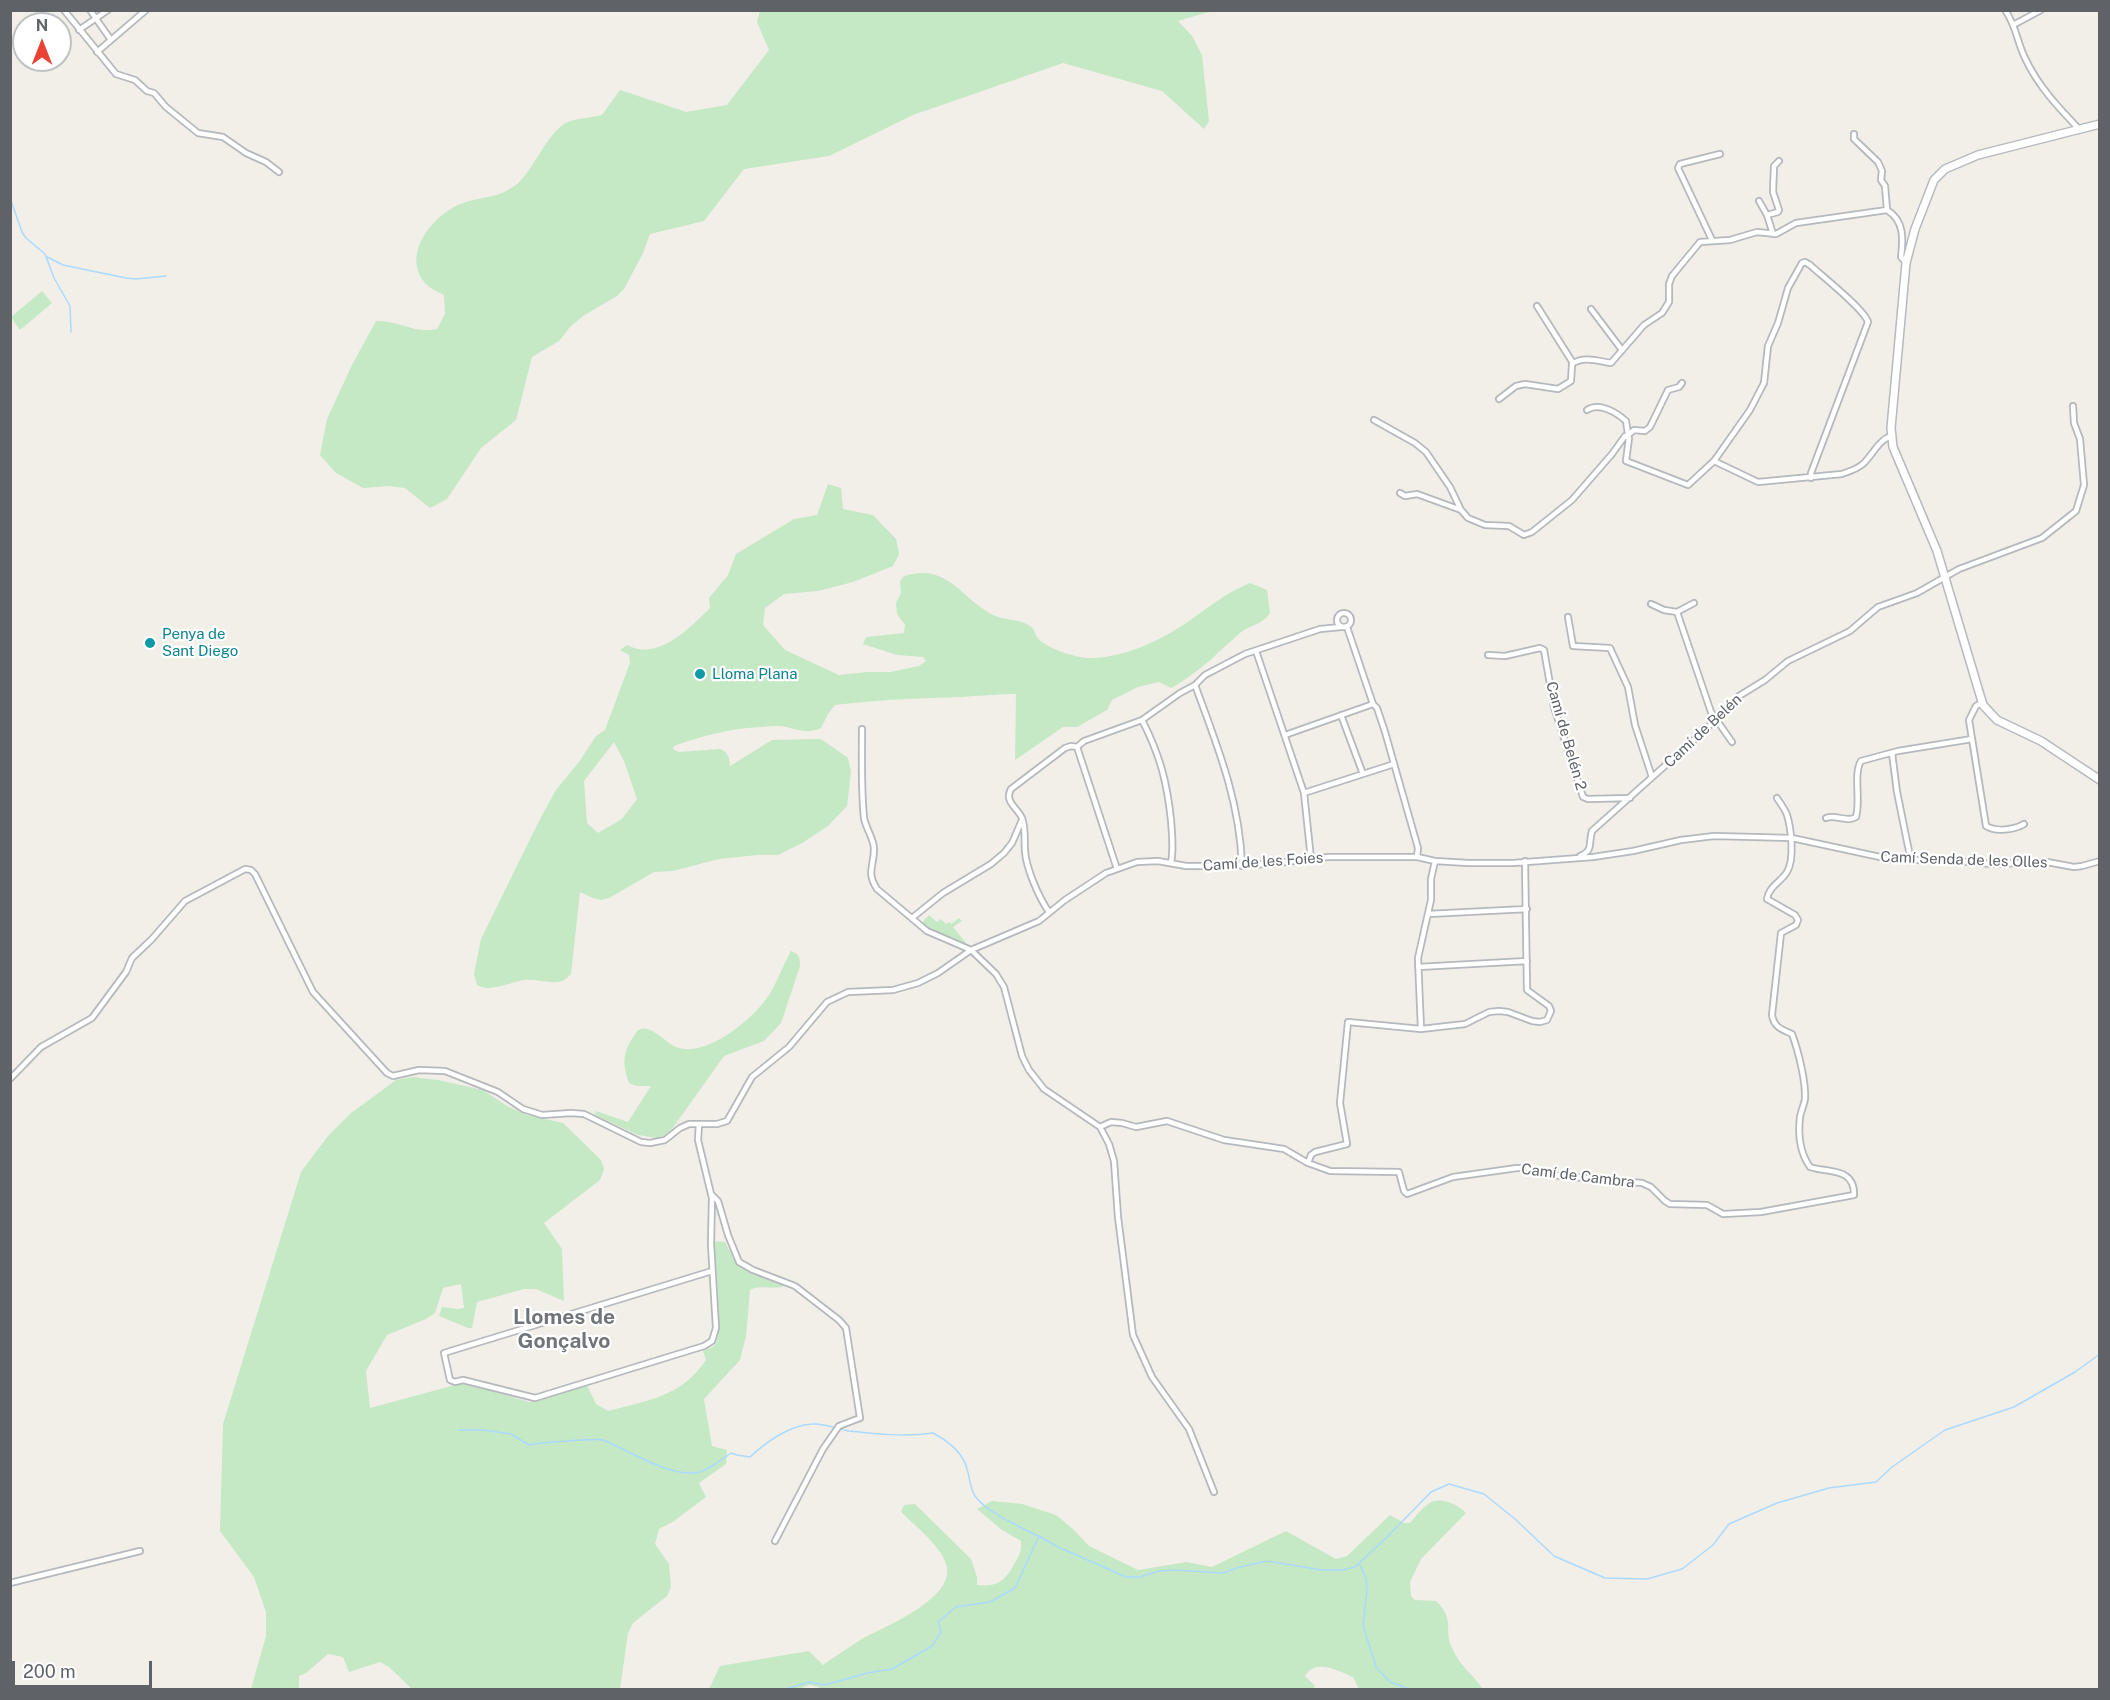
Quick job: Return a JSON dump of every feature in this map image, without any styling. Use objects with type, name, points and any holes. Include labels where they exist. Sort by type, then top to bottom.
[{"type":"main road","points":[[2100,124],[1978,155],[1938,175],[1929,189],[1906,263],[1891,436],[1893,447],[1928,527],[1987,711],[1997,720],[2041,741],[2100,780]]},
{"type":"street","points":[[64,10],[113,72],[135,80],[147,91],[154,93],[166,107],[181,117],[189,128],[198,133],[223,137],[246,153],[267,162],[279,172]]},
{"type":"street","points":[[90,10],[111,40]]},
{"type":"street","points":[[79,30],[108,10]]},
{"type":"street","points":[[97,52],[146,10]]},
{"type":"street","points":[[2005,10],[2015,24],[2024,57],[2037,81],[2079,129]]},
{"type":"street","points":[[2015,24],[2041,10]]},
{"type":"street","points":[[1854,134],[1854,139],[1878,162],[1882,171],[1881,180],[1885,186],[1887,210]]},
{"type":"street","points":[[1712,240],[1678,168],[1680,164],[1720,154]]},
{"type":"street","points":[[1767,215],[1779,210],[1773,192],[1774,166],[1779,161]]},
{"type":"street","points":[[1759,201],[1767,215],[1773,234]]},
{"type":"street","points":[[1573,363],[1588,359],[1611,363],[1644,325],[1662,313],[1669,302],[1669,284],[1672,276],[1700,242],[1730,240],[1758,232],[1773,234],[1784,231],[1796,223],[1887,210],[1891,212],[1903,232],[1901,257],[1906,263]]},
{"type":"street","points":[[1587,410],[1598,406],[1617,414],[1626,421],[1629,438],[1626,461],[1688,485],[1714,461],[1750,410],[1764,383],[1768,346],[1778,323],[1788,288],[1802,263],[1810,265],[1866,316],[1868,324],[1811,478]]},
{"type":"street","points":[[1499,399],[1516,386],[1525,384],[1558,389],[1571,381],[1573,363],[1537,306]]},
{"type":"street","points":[[1592,309],[1622,350]]},
{"type":"street","points":[[1374,420],[1415,443],[1426,452],[1468,518],[1479,523],[1504,524],[1524,535],[1532,532],[1572,500],[1612,454],[1622,438],[1634,430],[1645,431],[1650,427],[1668,390],[1679,387],[1682,383]]},
{"type":"street","name":"Camí de Belén","points":[[1579,858],[1587,853],[1590,847],[1592,831],[1716,720],[1739,696],[1765,680],[1788,661],[1850,631],[1878,607],[1903,599],[1959,569],[2042,538],[2076,511],[2084,485],[2080,439],[2074,423],[2073,406]]},
{"type":"street","points":[[1714,461],[1758,482],[1842,474],[1859,467],[1884,439],[1891,436]]},
{"type":"street","points":[[1400,493],[1405,496],[1417,494],[1461,510]]},
{"type":"street","points":[[1651,604],[1664,610],[1677,612],[1694,603]]},
{"type":"street","points":[[1677,612],[1716,720],[1732,742]]},
{"type":"street","points":[[1077,747],[1084,741],[1142,720],[1195,685],[1205,675],[1256,651],[1320,629],[1345,613],[1351,617],[1351,624],[1344,627],[1320,629]]},
{"type":"street","points":[[1338,616],[1337,623],[1344,627],[1373,704],[1383,724],[1418,848],[1418,857]]},
{"type":"street","points":[[1568,617],[1571,645],[1610,648],[1628,687],[1635,725],[1652,777]]},
{"type":"street","name":"Camí de Belén 2","points":[[1488,655],[1502,657],[1540,648],[1544,650],[1552,701],[1582,795],[1588,799],[1630,798]]},
{"type":"street","points":[[1256,651],[1304,793],[1311,858]]},
{"type":"street","points":[[1195,685],[1223,761],[1234,801],[1240,831],[1242,866]]},
{"type":"street","points":[[1983,702],[1976,706],[1969,720],[1986,826],[1993,830],[2014,829],[2024,824]]},
{"type":"street","points":[[1285,735],[1373,704]]},
{"type":"street","points":[[1341,715],[1363,774]]},
{"type":"street","points":[[1142,720],[1159,755],[1165,777],[1173,853],[1171,863]]},
{"type":"street","points":[[862,729],[861,770],[864,815],[874,850],[871,877],[878,889],[927,932],[971,950],[996,974],[1004,987],[1022,1056],[1033,1076],[1044,1089],[1100,1127],[1109,1144],[1114,1161],[1118,1217],[1133,1335],[1152,1377],[1189,1429],[1214,1492]]},
{"type":"street","points":[[1826,818],[1831,816],[1850,819],[1856,817],[1859,763],[1865,759],[1972,739]]},
{"type":"street","points":[[1049,912],[1042,903],[1025,855],[1025,834],[1021,815],[1009,801],[1008,795],[1011,789],[1065,748],[1077,747]]},
{"type":"street","points":[[1077,747],[1117,868]]},
{"type":"street","points":[[1892,753],[1897,792],[1911,861]]},
{"type":"street","points":[[1304,793],[1394,764]]},
{"type":"street","points":[[1777,798],[1786,813],[1792,838]]},
{"type":"street","points":[[912,918],[943,893],[991,864],[1004,853],[1012,843],[1022,820]]},
{"type":"street","name":"Camí Senda de les Olles","points":[[1579,858],[1633,851],[1696,838],[1770,836],[1792,838],[1879,858],[1911,861],[1992,864],[2047,862],[2073,867],[2100,861]]},
{"type":"street","name":"Camí de Cambra","points":[[1100,1127],[1111,1122],[1136,1127],[1167,1121],[1224,1140],[1284,1149],[1308,1163],[1330,1171],[1399,1172],[1407,1194],[1453,1177],[1527,1168],[1539,1174],[1642,1183],[1652,1187],[1670,1204],[1707,1205],[1723,1214],[1761,1212],[1854,1195],[1852,1183],[1848,1178],[1836,1170],[1810,1167],[1801,1151],[1799,1125],[1804,1099],[1804,1077],[1792,1034],[1777,1027],[1773,1022],[1781,933],[1796,925],[1798,920],[1795,915],[1767,898],[1768,892],[1787,872],[1790,865],[1792,838]]},
{"type":"street","name":"Camí de les Foies","points":[[699,1124],[721,1123],[728,1120],[752,1077],[789,1047],[827,1002],[848,992],[893,990],[938,973],[971,950],[1035,923],[1094,880],[1117,868],[1144,861],[1186,866],[1242,866],[1311,858],[1418,857],[1435,861],[1525,861],[1579,858]]},
{"type":"street","points":[[1421,1029],[1418,958],[1431,900],[1431,879],[1435,861]]},
{"type":"street","points":[[1308,1163],[1315,1152],[1347,1144],[1340,1103],[1348,1022],[1421,1029],[1465,1024],[1489,1012],[1499,1011],[1532,1021],[1547,1020],[1551,1011],[1549,1006],[1527,990],[1525,861]]},
{"type":"street","points":[[10,1079],[41,1047],[92,1018],[126,972],[132,958],[185,901],[248,869],[255,874],[313,992],[390,1075],[419,1070],[445,1071],[498,1092],[523,1108],[539,1114],[584,1114],[641,1142],[658,1142],[671,1137],[682,1127],[699,1124],[699,1140],[706,1180],[711,1194],[715,1338],[708,1344],[536,1398],[463,1380],[455,1382],[450,1380],[444,1353],[712,1272]]},
{"type":"street","points":[[1428,914],[1527,909]]},
{"type":"street","points":[[1418,967],[1527,961]]},
{"type":"street","points":[[711,1194],[718,1201],[734,1253],[741,1263],[795,1286],[846,1328],[860,1418],[838,1429],[823,1449],[775,1540]]},
{"type":"street","points":[[10,1583],[140,1551]]},
{"type":"green space","points":[[760,11],[1212,11],[1178,21],[1192,36],[1202,55],[1209,121],[1204,129],[1162,91],[1063,63],[913,115],[829,156],[744,169],[704,221],[650,234],[624,289],[617,296],[583,316],[559,341],[532,357],[516,420],[481,448],[447,499],[430,508],[405,488],[389,486],[363,488],[336,473],[320,455],[327,419],[376,321],[428,330],[437,329],[445,314],[444,295],[425,283],[418,271],[419,246],[433,223],[443,214],[466,202],[510,189],[523,178],[559,128],[570,121],[602,115],[620,90],[686,112],[727,105],[769,50],[757,22]]},
{"type":"green space","points":[[42,291],[52,303],[20,330],[11,317]]},
{"type":"green space","points":[[828,484],[841,488],[843,509],[873,515],[896,539],[899,554],[893,566],[853,582],[818,591],[784,594],[765,608],[763,625],[785,650],[839,675],[891,672],[919,666],[926,661],[923,657],[897,655],[863,644],[866,637],[904,633],[905,625],[897,614],[896,603],[901,593],[900,581],[904,576],[919,573],[931,574],[952,583],[991,614],[1026,623],[1047,645],[1070,655],[1086,658],[1117,655],[1142,647],[1178,628],[1226,595],[1250,583],[1267,590],[1270,613],[1263,620],[1240,633],[1199,669],[1171,688],[1159,682],[1138,687],[1112,700],[1107,710],[1077,727],[1063,727],[1015,760],[1016,694],[835,705],[821,728],[816,730],[805,731],[780,726],[739,729],[674,746],[673,749],[679,752],[720,749],[728,756],[730,766],[772,740],[821,739],[848,758],[851,772],[847,806],[828,826],[778,855],[719,859],[673,871],[654,872],[609,898],[601,900],[580,892],[571,974],[568,977],[558,982],[524,980],[488,988],[477,985],[474,974],[481,939],[538,823],[556,790],[579,762],[596,736],[605,730],[630,663],[629,655],[620,650],[627,645],[638,649],[650,649],[661,646],[683,633],[710,608],[709,598],[728,575],[736,554],[794,519],[817,515]],"holes":[[[614,742],[624,761],[637,799],[622,819],[598,833],[587,823],[584,781]]]},
{"type":"green space","points":[[929,915],[937,922],[941,919],[946,924],[949,922],[951,924],[959,918],[962,921],[953,927],[966,943],[965,945],[931,931],[921,924]]},
{"type":"green space","points":[[791,951],[798,956],[800,966],[781,1023],[764,1041],[724,1056],[672,1129],[665,1135],[657,1138],[638,1135],[595,1115],[596,1111],[628,1122],[651,1086],[637,1086],[629,1083],[626,1071],[624,1060],[626,1050],[640,1029],[645,1028],[676,1047],[688,1049],[702,1047],[716,1041],[743,1024],[764,1002]]},
{"type":"green space","points":[[413,1077],[483,1090],[507,1106],[527,1115],[563,1123],[601,1160],[604,1169],[600,1180],[544,1223],[562,1249],[564,1301],[536,1289],[524,1289],[477,1302],[472,1328],[468,1328],[439,1316],[442,1307],[464,1308],[461,1284],[443,1288],[435,1313],[387,1335],[366,1371],[370,1408],[459,1384],[469,1384],[529,1402],[587,1385],[596,1404],[608,1411],[650,1400],[686,1382],[706,1360],[703,1351],[713,1347],[718,1338],[719,1312],[714,1241],[725,1242],[736,1264],[786,1285],[750,1290],[746,1336],[740,1360],[704,1399],[712,1446],[727,1450],[726,1464],[699,1483],[706,1497],[674,1521],[659,1529],[655,1544],[669,1564],[671,1587],[667,1596],[633,1623],[628,1633],[620,1689],[412,1689],[389,1667],[380,1662],[349,1672],[343,1657],[328,1654],[306,1673],[299,1676],[299,1689],[251,1689],[266,1636],[266,1612],[254,1577],[220,1531],[223,1424],[301,1172],[328,1136],[350,1114],[396,1080]]},
{"type":"green space","points":[[992,1501],[1022,1504],[1056,1515],[1089,1546],[1138,1570],[1187,1562],[1212,1567],[1286,1531],[1336,1559],[1347,1556],[1390,1515],[1404,1523],[1410,1523],[1431,1502],[1442,1501],[1453,1504],[1466,1513],[1421,1559],[1410,1582],[1411,1596],[1415,1600],[1436,1601],[1442,1608],[1446,1614],[1450,1641],[1455,1654],[1483,1689],[1359,1689],[1353,1677],[1334,1669],[1321,1667],[1315,1668],[1305,1676],[1314,1685],[1315,1690],[821,1690],[810,1685],[795,1690],[709,1689],[720,1666],[809,1651],[823,1665],[862,1639],[915,1611],[939,1591],[946,1580],[945,1560],[935,1545],[901,1512],[904,1505],[915,1504],[971,1559],[977,1585],[998,1583],[1009,1573],[1019,1555],[1021,1541],[1002,1530],[977,1509]]},
{"type":"waterway","points":[[10,198],[22,232],[45,254],[54,278],[70,306],[71,332]]},
{"type":"waterway","points":[[47,257],[63,265],[126,278],[166,276]]},
{"type":"waterway","points":[[783,1690],[809,1682],[825,1685],[867,1673],[892,1669],[932,1646],[941,1632],[938,1622],[956,1607],[990,1602],[1015,1588],[1039,1536],[1126,1577],[1140,1577],[1159,1571],[1175,1570],[1223,1573],[1267,1561],[1322,1570],[1343,1570],[1355,1567],[1431,1492],[1449,1484],[1484,1494],[1515,1519],[1554,1556],[1605,1578],[1647,1579],[1682,1569],[1713,1545],[1729,1524],[1777,1503],[1829,1488],[1876,1482],[1892,1467],[1945,1430],[2014,1407],[2075,1372],[2100,1354]]},
{"type":"waterway","points":[[458,1430],[483,1430],[511,1434],[529,1445],[603,1440],[663,1468],[689,1473],[704,1471],[731,1453],[750,1457],[779,1435],[804,1425],[821,1424],[849,1431],[880,1434],[933,1433],[949,1443],[962,1457],[973,1493],[980,1502],[1004,1519],[1038,1536]]},
{"type":"waterway","points":[[1359,1563],[1366,1578],[1367,1591],[1363,1625],[1376,1667],[1390,1682],[1412,1690]]},
{"type":"place","name":"Penya de Sant Diego","points":[[150,643]]},
{"type":"place","name":"Lloma Plana","points":[[700,674]]},
{"type":"district","name":"Llomes de Gonçalvo","points":[[564,1330]]}]
